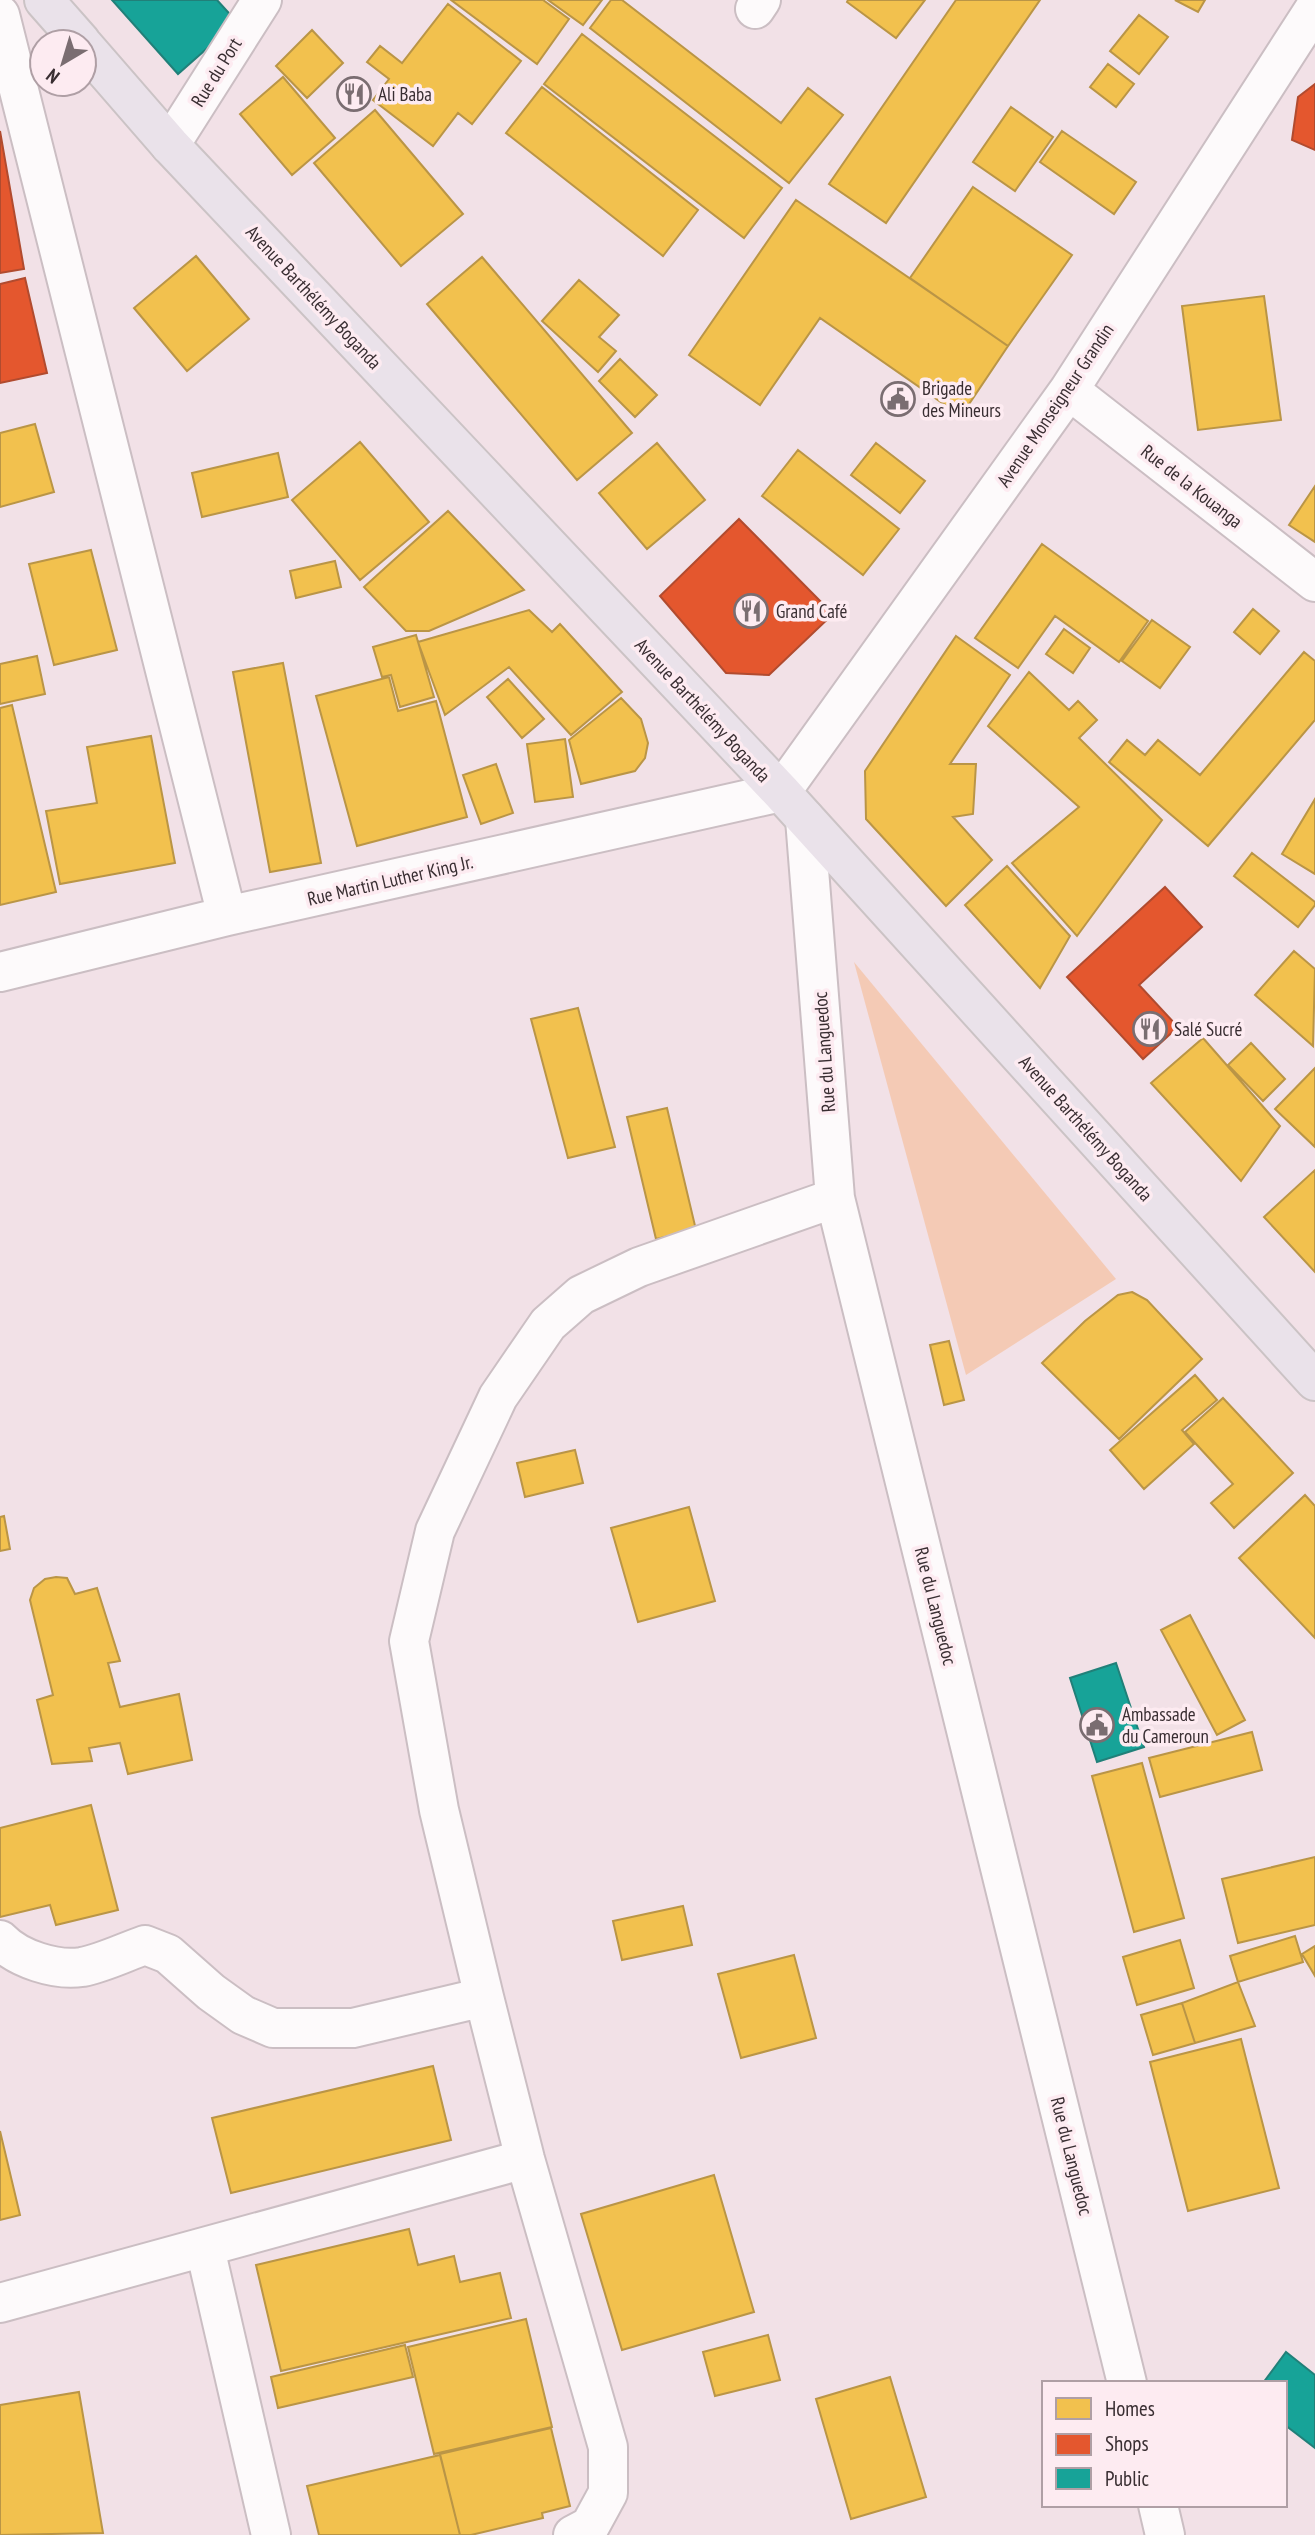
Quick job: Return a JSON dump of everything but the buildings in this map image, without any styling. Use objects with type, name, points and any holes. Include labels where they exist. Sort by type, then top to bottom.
[{"type":"main road","name":"Avenue Barthélémy Boganda","points":[[44,0],[68,28]]},
{"type":"main road","name":"Avenue Barthélémy Boganda","points":[[98,62],[170,145],[793,806],[1315,1381]]},
{"type":"street","name":"Rue du Port","points":[[170,145],[262,0]]},
{"type":"street","name":"Avenue Monseigneur Grandin","points":[[793,806],[1069,390],[1315,8]]},
{"type":"street","points":[[0,15],[227,916]]},
{"type":"street","name":"Rue de la Kouanga","points":[[1069,390],[1315,582]]},
{"type":"street","name":"Rue Martin Luther King Jr.","points":[[0,972],[227,916],[793,806]]},
{"type":"street","name":"Rue du Languedoc","points":[[793,806],[835,1198],[1127,2381]]},
{"type":"street","points":[[573,2535],[590,2526],[608,2493],[608,2446],[525,2159],[484,1997],[439,1810],[409,1641],[435,1531],[498,1397],[548,1324],[581,1295],[639,1267],[835,1198]]},
{"type":"street","points":[[0,1940],[8,1948],[38,1964],[81,1967],[145,1945],[168,1954],[211,1992],[243,2015],[273,2028],[353,2028],[484,1997]]},
{"type":"street","points":[[0,2303],[205,2249],[525,2159]]},
{"type":"street","points":[[205,2249],[271,2535]]},
{"type":"street","points":[[1158,2507],[1165,2535]]},
{"type":"shaded area","points":[[854,962],[1116,1279],[966,1375]]},
{"type":"place","name":"Ali Baba","points":[[354,94]]},
{"type":"place","name":"Brigade des Mineurs","points":[[898,399]]},
{"type":"place","name":"Grand Café","points":[[751,611]]},
{"type":"place","name":"Salé Sucré","points":[[1150,1029]]},
{"type":"place","name":"Ambassade du Cameroun","points":[[1097,1725]]}]
